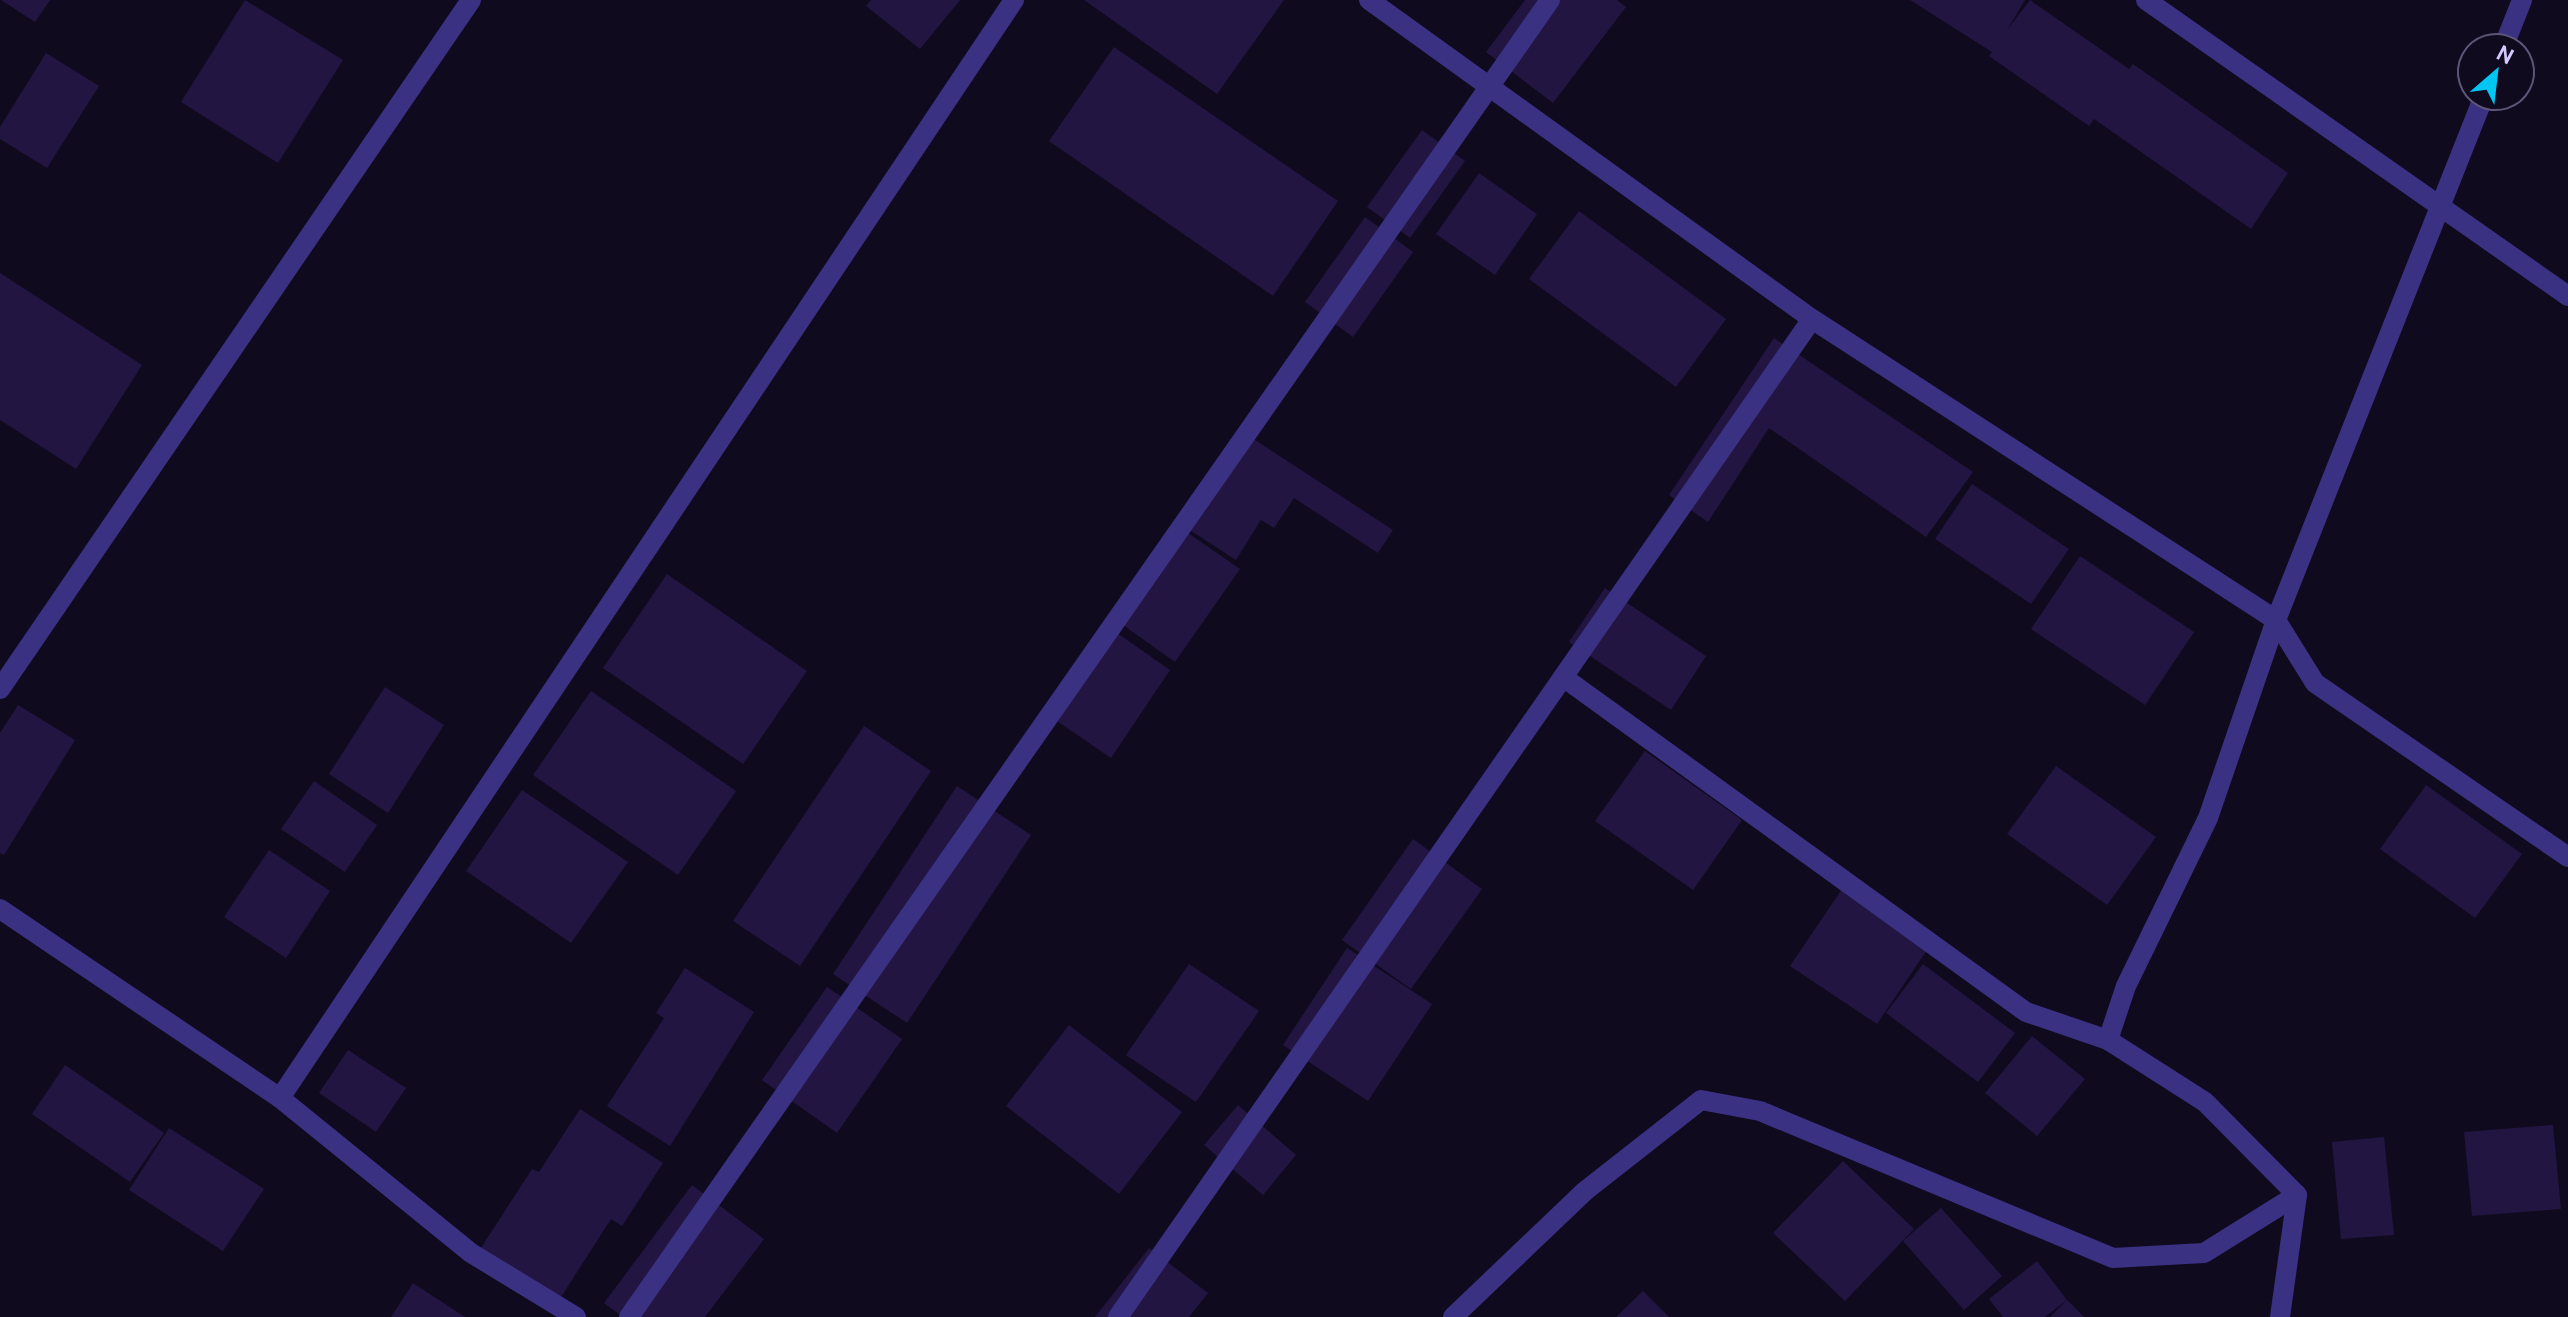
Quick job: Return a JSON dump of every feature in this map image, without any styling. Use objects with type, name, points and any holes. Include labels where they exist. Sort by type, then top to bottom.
[{"type":"street","points":[[0,689],[471,0]]},
{"type":"street","points":[[280,1098],[1014,0]]},
{"type":"street","points":[[1369,0],[1812,319],[2276,620],[2315,683],[2568,857]]},
{"type":"street","points":[[629,1317],[1550,0]]},
{"type":"street","points":[[2146,0],[2439,209],[2568,296]]},
{"type":"street","points":[[2509,32],[2522,0]]},
{"type":"street","points":[[2108,1040],[2126,986],[2208,818],[2276,620],[2478,112]]},
{"type":"street","points":[[1118,1317],[1812,319]]},
{"type":"street","points":[[1563,677],[2026,1012],[2108,1040],[2205,1102],[2297,1195]]},
{"type":"street","points":[[0,909],[280,1098],[471,1253],[576,1317]]},
{"type":"street","points":[[1453,1317],[1585,1191],[1701,1100],[1760,1111],[2113,1258],[2204,1253],[2297,1195]]},
{"type":"street","points":[[2280,1317],[2297,1195]]},
{"type":"building","points":[[1,0],[50,0],[35,22]]},
{"type":"building","points":[[245,0],[343,60],[278,163],[181,102]]},
{"type":"building","points":[[871,0],[960,0],[920,49],[866,6]]},
{"type":"building","points":[[1084,0],[1284,0],[1217,94]]},
{"type":"building","points":[[1525,0],[1617,0],[1626,7],[1553,103],[1486,52]]},
{"type":"building","points":[[1910,0],[2025,0],[2007,30],[2030,0],[2129,69],[2133,64],[2288,173],[2251,229],[2094,119],[2089,126],[1989,56],[1992,52]]},
{"type":"building","points":[[1114,47],[1338,201],[1273,296],[1049,141]]},
{"type":"building","points":[[46,53],[99,86],[47,168],[0,139],[0,127]]},
{"type":"building","points":[[1422,130],[1465,161],[1410,238],[1367,207]]},
{"type":"building","points":[[1479,173],[1537,214],[1495,275],[1436,234]]},
{"type":"building","points":[[1579,211],[1726,319],[1676,387],[1529,279]]},
{"type":"building","points":[[1365,217],[1413,252],[1353,337],[1305,302]]},
{"type":"building","points":[[0,273],[142,365],[76,469],[0,420]]},
{"type":"building","points":[[1774,338],[1973,472],[1926,537],[1769,428],[1708,522],[1669,495]]},
{"type":"building","points":[[1249,436],[1393,530],[1378,553],[1294,498],[1274,528],[1261,520],[1236,560],[1188,529]]},
{"type":"building","points":[[1972,484],[2069,549],[2031,604],[1935,539]]},
{"type":"building","points":[[1188,533],[1240,569],[1175,662],[1123,625]]},
{"type":"building","points":[[2080,556],[2194,632],[2145,705],[2031,629]]},
{"type":"building","points":[[667,574],[807,671],[743,764],[603,668]]},
{"type":"building","points":[[1605,588],[1706,656],[1671,710],[1569,642]]},
{"type":"building","points":[[1117,633],[1170,670],[1111,758],[1057,721]]},
{"type":"building","points":[[385,687],[444,725],[388,813],[329,774]]},
{"type":"building","points":[[591,691],[736,791],[678,875],[533,775]]},
{"type":"building","points":[[18,705],[75,740],[4,855],[0,853],[0,733]]},
{"type":"building","points":[[864,726],[931,771],[800,966],[733,921]]},
{"type":"building","points":[[1645,751],[1742,820],[1693,890],[1595,821]]},
{"type":"building","points":[[2056,766],[2156,837],[2107,905],[2007,834]]},
{"type":"building","points":[[314,781],[377,825],[345,872],[281,829]]},
{"type":"building","points":[[2426,785],[2522,854],[2475,918],[2380,849]]},
{"type":"building","points":[[957,786],[1031,835],[907,1023],[833,974]]},
{"type":"building","points":[[522,790],[628,862],[571,943],[466,871]]},
{"type":"building","points":[[1413,839],[1482,889],[1411,989],[1342,940]]},
{"type":"building","points":[[269,850],[330,891],[286,958],[224,917]]},
{"type":"building","points":[[1842,889],[1929,947],[1877,1024],[1790,966]]},
{"type":"building","points":[[1347,948],[1432,1004],[1368,1101],[1283,1045]]},
{"type":"building","points":[[1189,964],[1259,1011],[1196,1102],[1126,1055]]},
{"type":"building","points":[[1923,964],[2015,1033],[1978,1082],[1886,1013]]},
{"type":"building","points":[[685,968],[754,1012],[670,1146],[607,1106],[664,1018],[656,1013]]},
{"type":"building","points":[[827,987],[902,1039],[837,1133],[762,1080]]},
{"type":"building","points":[[1069,1025],[1182,1112],[1119,1194],[1006,1106]]},
{"type":"building","points":[[2032,1036],[2085,1079],[2037,1136],[1985,1093]]},
{"type":"building","points":[[348,1050],[406,1088],[376,1132],[319,1093]]},
{"type":"building","points":[[65,1065],[164,1133],[130,1182],[32,1114]]},
{"type":"building","points":[[1238,1105],[1296,1155],[1263,1195],[1204,1145]]},
{"type":"building","points":[[580,1109],[663,1163],[622,1226],[611,1219],[556,1305],[477,1254],[532,1169],[539,1172]]},
{"type":"building","points":[[2553,1125],[2561,1209],[2472,1216],[2464,1132]]},
{"type":"building","points":[[169,1128],[264,1189],[223,1251],[129,1190]]},
{"type":"building","points":[[2384,1137],[2394,1235],[2341,1239],[2332,1142]]},
{"type":"building","points":[[1843,1161],[1914,1229],[1845,1301],[1773,1233]]},
{"type":"building","points":[[692,1185],[764,1239],[705,1317],[623,1317],[604,1303]]},
{"type":"building","points":[[1941,1208],[2002,1276],[1964,1310],[1903,1241]]},
{"type":"building","points":[[1149,1248],[1208,1293],[1189,1317],[1095,1317]]},
{"type":"building","points":[[2037,1261],[2067,1300],[2045,1317],[2003,1317],[1989,1299]]},
{"type":"building","points":[[413,1283],[465,1317],[391,1317]]},
{"type":"building","points":[[1643,1291],[1669,1317],[1616,1317]]},
{"type":"building","points":[[2067,1300],[2084,1317],[2050,1317]]}]
